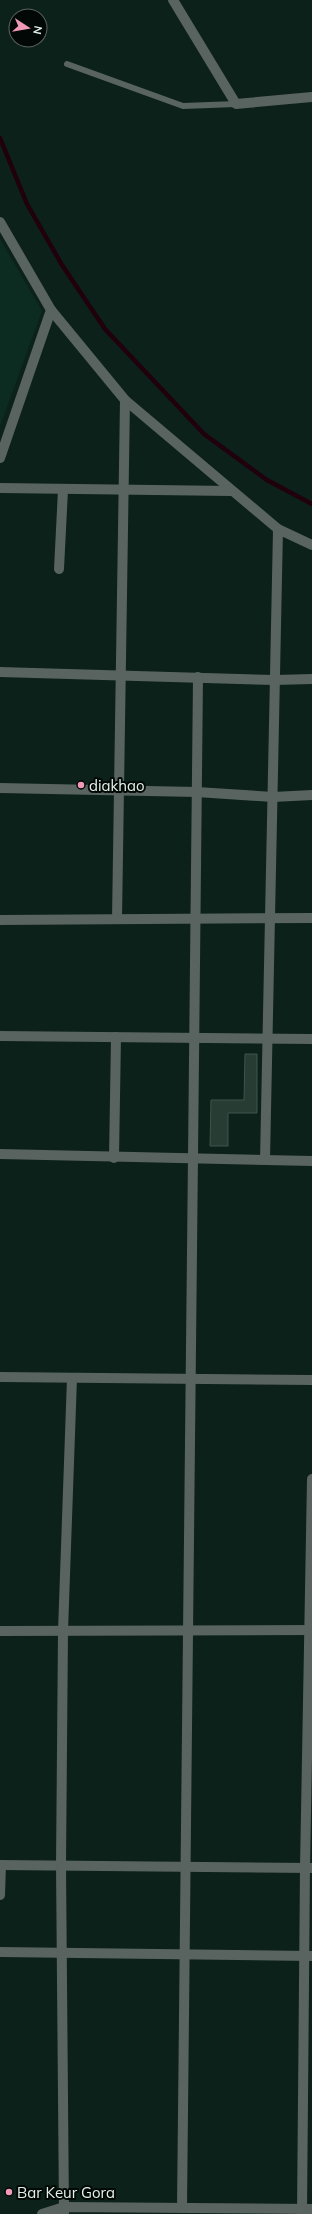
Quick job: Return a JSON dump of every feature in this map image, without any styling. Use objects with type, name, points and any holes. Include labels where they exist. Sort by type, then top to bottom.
[{"type":"street","points":[[173,0],[236,104],[312,96]]},
{"type":"street","points":[[0,222],[51,310],[125,400],[231,491],[278,529],[312,545]]},
{"type":"street","points":[[0,458],[51,310]]},
{"type":"street","points":[[117,919],[125,400]]},
{"type":"street","points":[[0,488],[124,491],[231,491]]},
{"type":"street","points":[[59,569],[63,490]]},
{"type":"street","points":[[265,1160],[278,529]]},
{"type":"street","points":[[0,672],[275,680],[312,679]]},
{"type":"street","points":[[182,2211],[198,677]]},
{"type":"street","points":[[0,788],[197,792],[273,797],[312,794]]},
{"type":"street","points":[[0,920],[312,918]]},
{"type":"street","points":[[0,1036],[312,1040]]},
{"type":"street","points":[[114,1158],[116,1037]]},
{"type":"street","points":[[0,1154],[114,1158],[312,1161]]},
{"type":"street","points":[[0,1377],[312,1380]]},
{"type":"street","points":[[64,2210],[61,1865],[63,1631],[72,1378]]},
{"type":"street","points":[[42,2214],[64,2210],[306,2211],[312,1479]]},
{"type":"street","points":[[0,1631],[310,1630]]},
{"type":"street","points":[[0,1895],[0,1865],[309,1868]]},
{"type":"street","points":[[0,1952],[184,1953],[308,1956]]},
{"type":"lane","points":[[67,64],[183,106],[236,104]]},
{"type":"shaded area","points":[[0,239],[42,311],[0,426]]},
{"type":"building","points":[[245,1054],[257,1054],[257,1113],[228,1113],[228,1146],[210,1146],[211,1100],[244,1100]]},
{"type":"waterway","points":[[0,138],[27,204],[62,265],[105,329],[204,434],[267,480],[312,504]]},
{"type":"place","name":"diakhao","points":[[81,785]]},
{"type":"place","name":"Bar Keur Gora","points":[[9,2192]]}]
